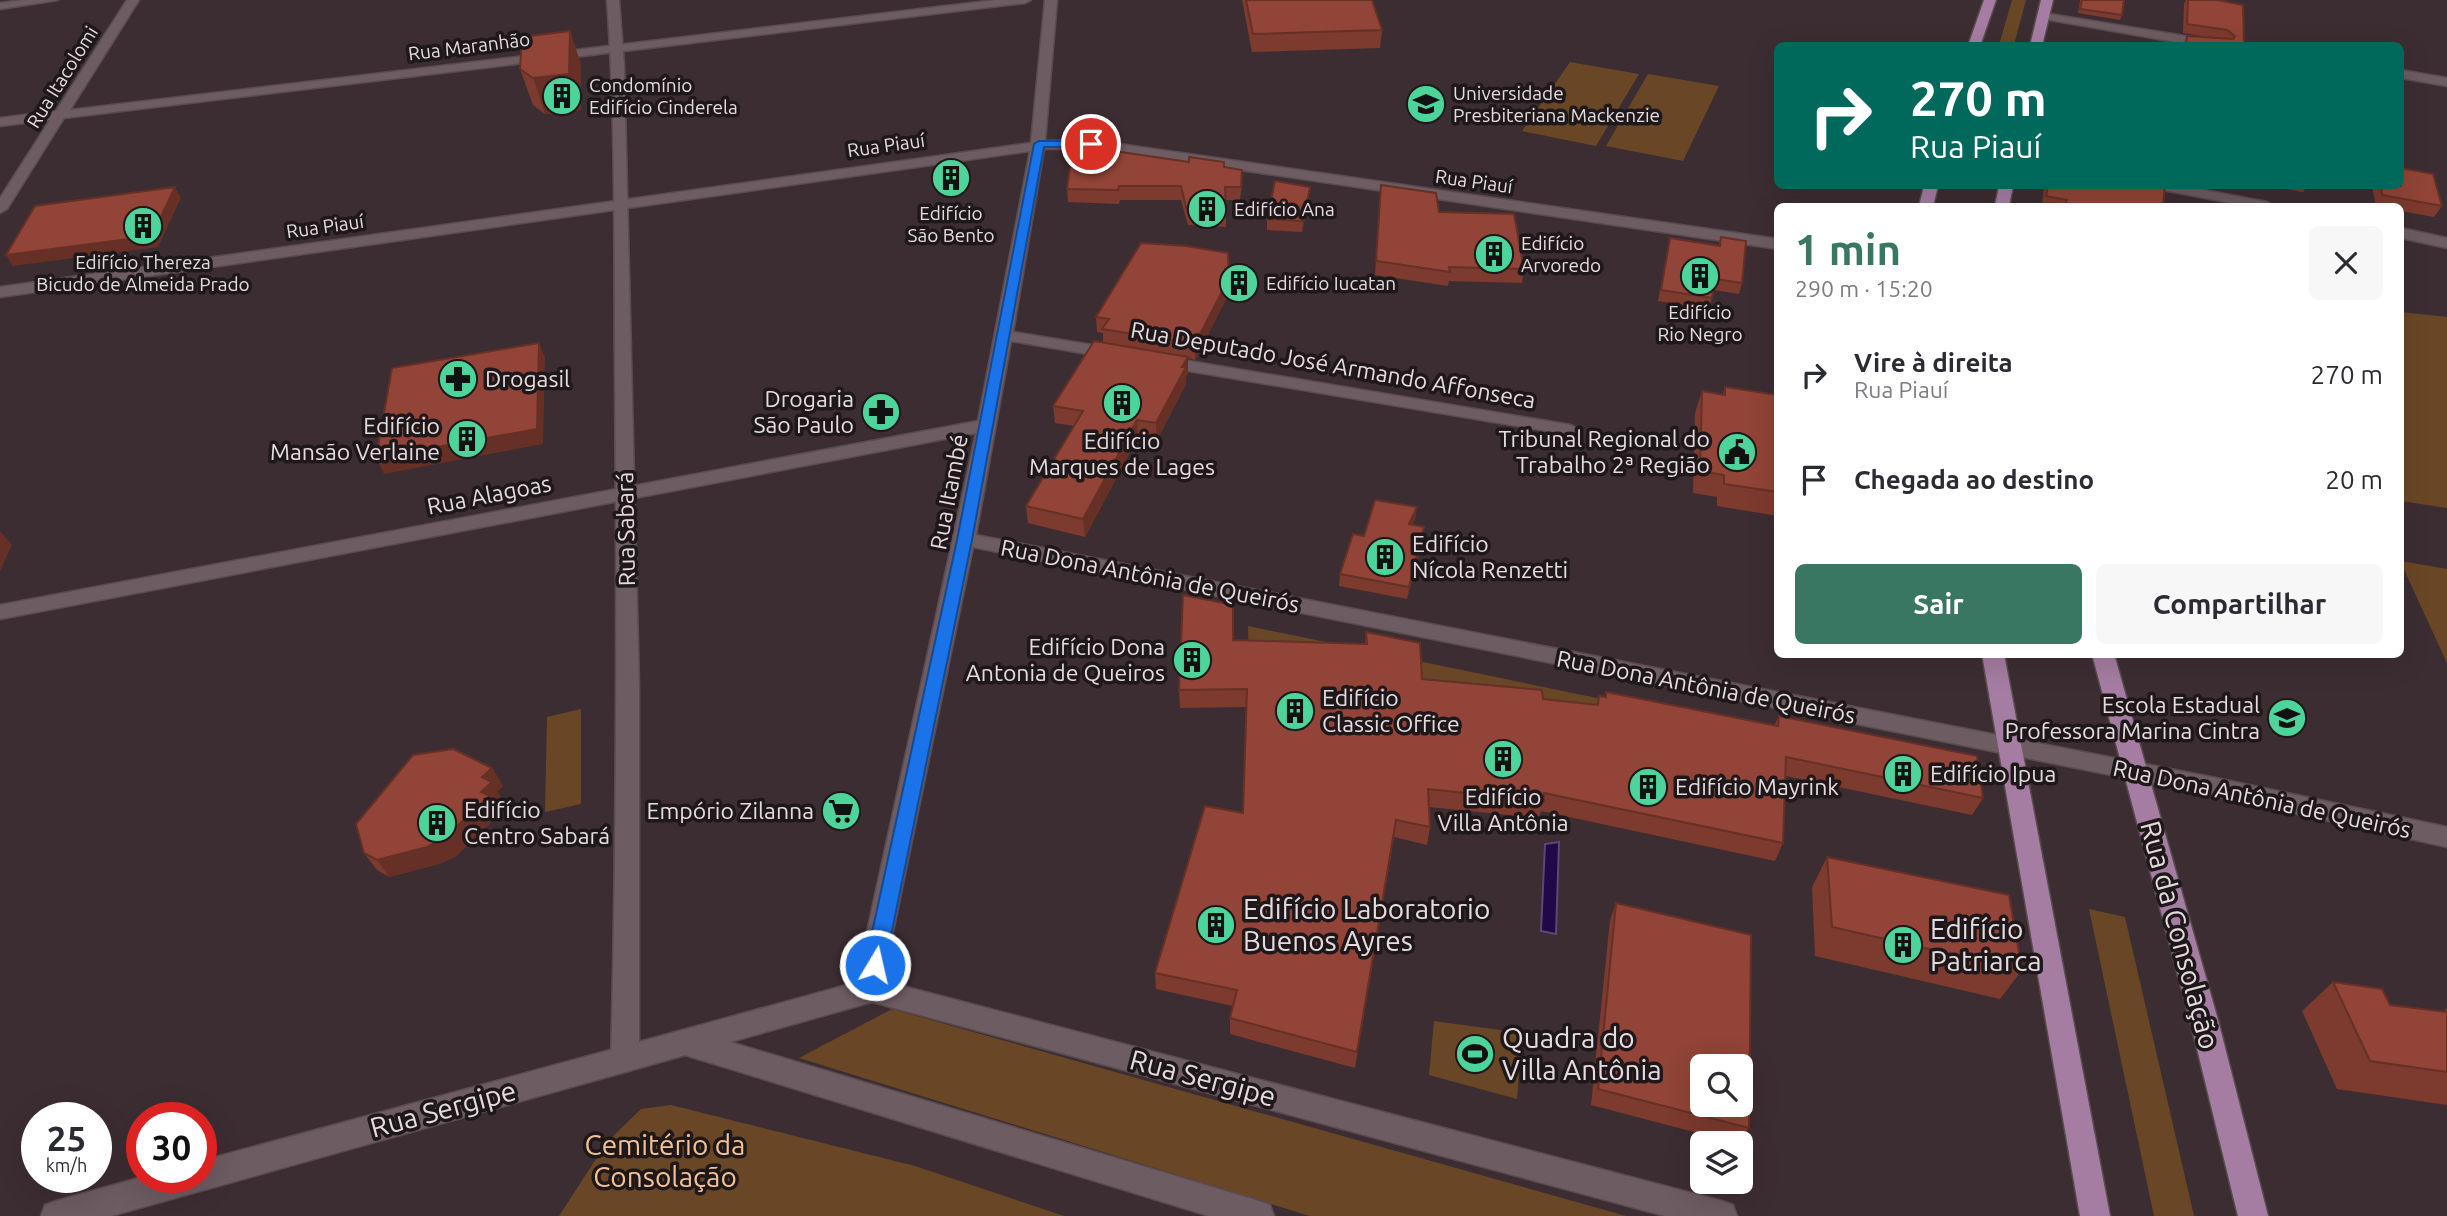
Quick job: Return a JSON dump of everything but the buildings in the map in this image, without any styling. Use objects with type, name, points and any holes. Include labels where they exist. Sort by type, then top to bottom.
[{"type":"main road","points":[[1975,42],[1990,0]]},
{"type":"main road","points":[[2037,42],[2047,0]]},
{"type":"main road","points":[[1994,658],[2095,1216]]},
{"type":"main road","name":"Rua da Consolação","points":[[2104,658],[2204,1020],[2253,1216]]},
{"type":"street","points":[[0,6],[51,0]]},
{"type":"street","name":"Rua Itacolomi","points":[[0,209],[133,0]]},
{"type":"street","name":"Rua Sabará","points":[[613,0],[617,48],[626,494],[628,894],[625,1059]]},
{"type":"street","name":"Rua Maranhão","points":[[0,122],[1025,0]]},
{"type":"street","name":"Rua Itambé","points":[[872,990],[878,941],[965,540],[1039,144],[1051,0]]},
{"type":"street","points":[[2043,16],[2198,42]]},
{"type":"street","points":[[2404,75],[2447,82]]},
{"type":"street","name":"Rua Piauí","points":[[0,292],[1039,144],[1091,144],[1774,243]]},
{"type":"street","points":[[2179,189],[2251,203]]},
{"type":"street","points":[[2404,234],[2447,243]]},
{"type":"street","name":"Rua Deputado José Armando Affonseca","points":[[1003,335],[1571,430]]},
{"type":"street","name":"Rua Alagoas","points":[[0,612],[987,425]]},
{"type":"street","name":"Rua Dona Antônia de Queirós","points":[[965,540],[2135,771],[2447,837]]},
{"type":"street","name":"Rua Sergipe","points":[[217,1171],[872,990],[1691,1211],[1722,1216]]},
{"type":"street","points":[[685,1042],[1259,1216]]},
{"type":"street","points":[[56,1216],[139,1193]]},
{"type":"green space","points":[[2012,0],[2026,0],[2015,42],[2000,42]]},
{"type":"green space","points":[[1570,62],[1639,74],[1596,146],[1522,131]]},
{"type":"green space","points":[[1648,74],[1719,86],[1683,161],[1606,146]]},
{"type":"green space","points":[[2404,312],[2447,317],[2447,508],[2404,501]]},
{"type":"green space","points":[[2404,562],[2447,569],[2447,663],[2404,570]]},
{"type":"green space","points":[[1248,626],[1341,645],[1249,659]]},
{"type":"green space","points":[[1418,661],[1771,734],[1770,749],[1418,679]]},
{"type":"green space","points":[[581,709],[581,804],[545,812],[547,717]]},
{"type":"green space","points":[[2089,909],[2125,917],[2194,1216],[2154,1216]]},
{"type":"green space","points":[[892,1009],[1626,1216],[1310,1216],[799,1058]]},
{"type":"green space","name":"Quadra do Villa Antônia","points":[[1434,1021],[1522,1033],[1517,1099],[1429,1075]]},
{"type":"green space","name":"Cemitério da Consolação","points":[[671,1105],[915,1166],[1064,1216],[559,1216],[607,1142],[641,1109]]},
{"type":"shaded area","points":[[1559,842],[1556,934],[1541,931],[1545,844]]},
{"type":"place","name":"Condomínio Edifício Cinderela","points":[[562,96]]},
{"type":"place","name":"Universidade Presbiteriana Mackenzie","points":[[1426,104]]},
{"type":"place","name":"Edifício São Bento","points":[[951,178]]},
{"type":"place","name":"Edifício Ana","points":[[1207,209]]},
{"type":"place","name":"Edifício Thereza Bicudo de Almeida Prado","points":[[143,226]]},
{"type":"place","name":"Edifício Arvoredo","points":[[1494,254]]},
{"type":"place","name":"Edifício Rio Negro","points":[[1700,276]]},
{"type":"place","name":"Edifício Iucatan","points":[[1239,283]]},
{"type":"place","name":"Drogasil","points":[[458,379]]},
{"type":"place","name":"Edifício Marques de Lages","points":[[1122,403]]},
{"type":"place","name":"Drogaria São Paulo","points":[[881,412]]},
{"type":"place","name":"Edifício Mansão Verlaine","points":[[467,439]]},
{"type":"place","name":"Tribunal Regional do Trabalho 2ª Região","points":[[1737,452]]},
{"type":"place","name":"Edifício Nícola Renzetti","points":[[1385,557]]},
{"type":"place","name":"Edifício Dona Antonia de Queiros","points":[[1192,660]]},
{"type":"place","name":"Edifício Classic Office","points":[[1295,711]]},
{"type":"place","name":"Escola Estadual Professora Marina Cintra","points":[[2287,718]]},
{"type":"place","name":"Edifício Villa Antônia","points":[[1503,759]]},
{"type":"place","name":"Edifício Ipua","points":[[1903,774]]},
{"type":"place","name":"Edifício Mayrink","points":[[1648,787]]},
{"type":"place","name":"Empório Zilanna","points":[[841,811]]},
{"type":"place","name":"Edifício Centro Sabará","points":[[437,823]]},
{"type":"place","name":"Edifício Laboratorio Buenos Ayres","points":[[1216,925]]},
{"type":"place","name":"Edifício Patriarca","points":[[1903,945]]},
{"type":"place","name":"Quadra do Villa Antônia","points":[[1475,1054]]},
{"type":"route","points":[[875,965],[965,540],[1039,144],[1091,144]]}]
